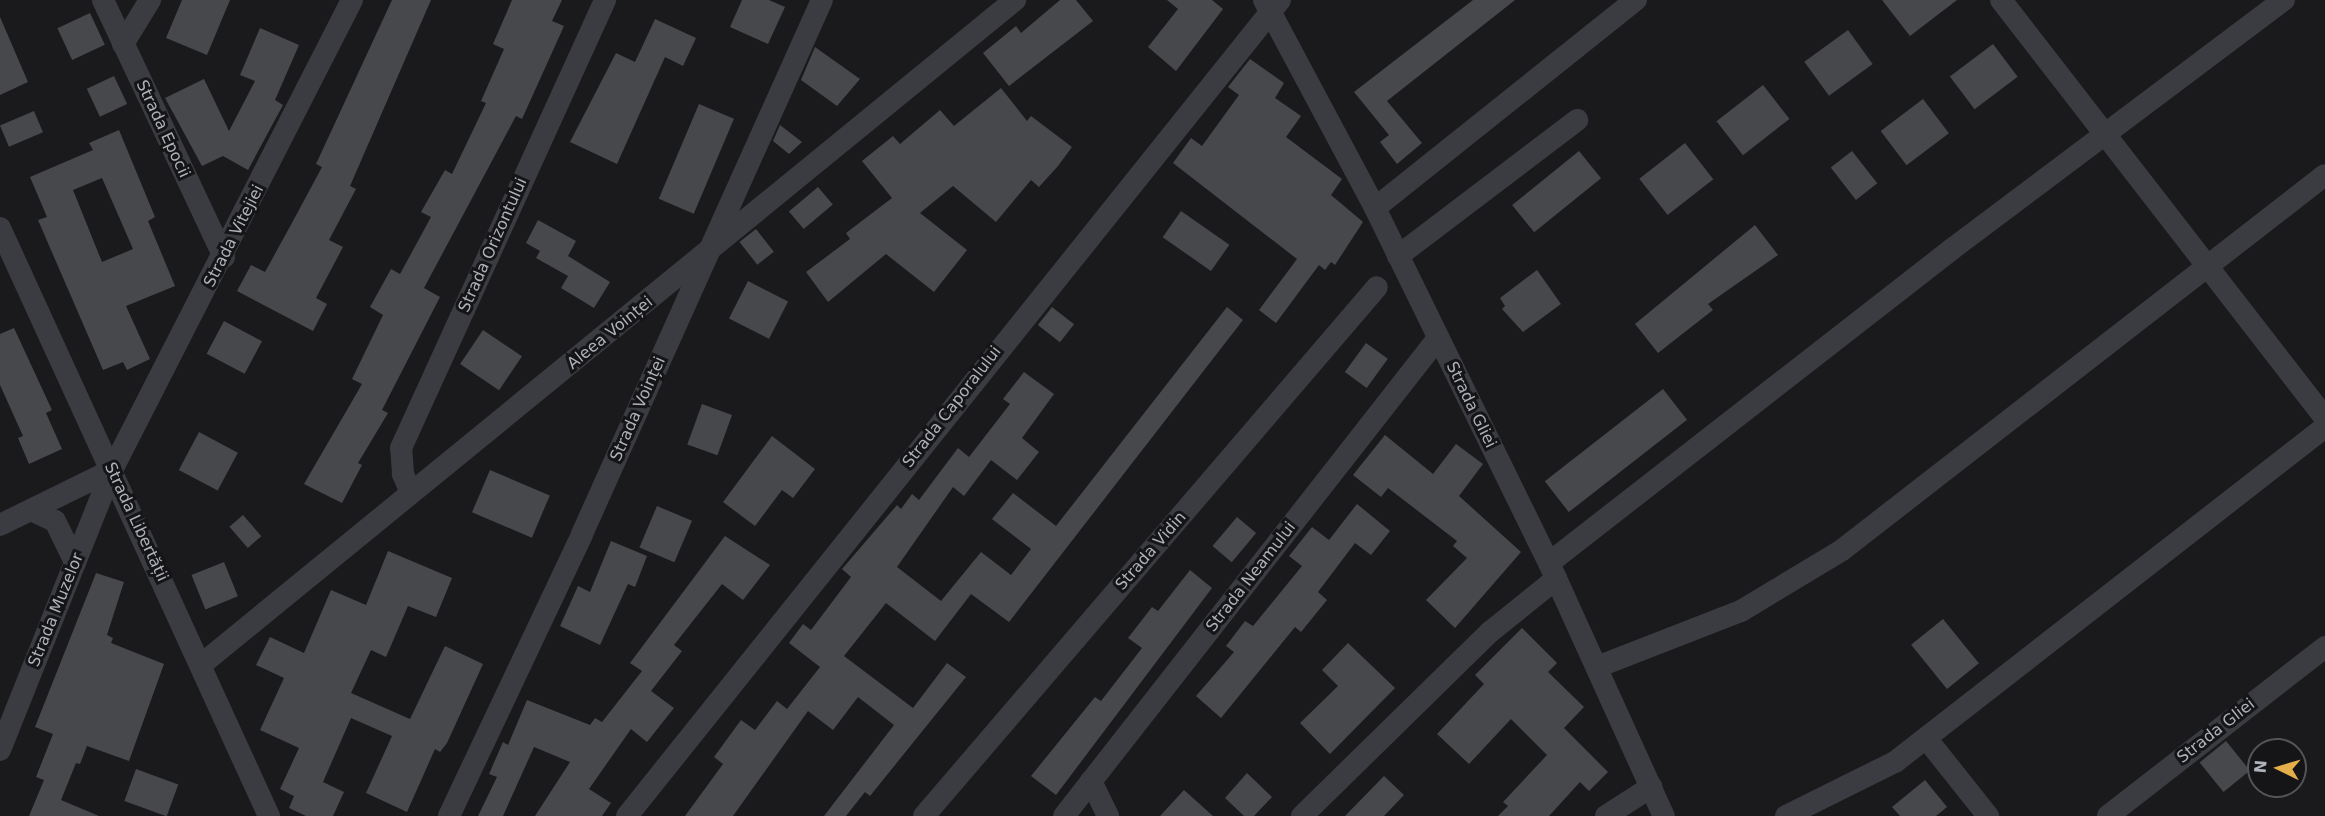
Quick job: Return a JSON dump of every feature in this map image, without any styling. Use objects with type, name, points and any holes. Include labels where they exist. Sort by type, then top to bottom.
[{"type":"street","name":"Strada Epocii","points":[[103,0],[224,257]]},
{"type":"street","points":[[123,44],[150,0]]},
{"type":"street","name":"Strada Vitejiei","points":[[112,471],[224,257],[352,0]]},
{"type":"street","name":"Strada Orizontului","points":[[411,493],[403,474],[401,448],[604,0]]},
{"type":"street","name":"Strada Voinței","points":[[449,816],[708,254],[822,0]]},
{"type":"street","name":"Aleea Voinței","points":[[202,664],[708,254],[1015,0]]},
{"type":"street","points":[[1375,208],[1636,0]]},
{"type":"street","points":[[2001,0],[2204,265],[2325,418]]},
{"type":"street","points":[[1302,816],[1553,572],[1952,249],[2106,137],[2284,0]]},
{"type":"street","name":"Strada Gliei","points":[[1271,3],[1375,208],[1553,572],[1664,816]]},
{"type":"street","name":"Strada Caporalului","points":[[627,816],[1271,3]]},
{"type":"street","points":[[1398,256],[1577,120]]},
{"type":"street","points":[[1597,668],[1741,611],[1822,563],[2204,265],[2325,176]]},
{"type":"street","name":"Strada Libertății","points":[[0,228],[202,664],[269,816]]},
{"type":"street","name":"Strada Vidin","points":[[924,816],[1377,287]]},
{"type":"street","name":"Strada Neamului","points":[[1064,816],[1438,338]]},
{"type":"street","points":[[1785,816],[1872,775],[1926,738],[2325,427]]},
{"type":"street","points":[[0,525],[112,471]]},
{"type":"street","name":"Strada Muzelor","points":[[2,741],[112,471]]},
{"type":"street","points":[[31,510],[55,521],[75,562]]},
{"type":"street","name":"Strada Gliei","points":[[2116,813],[2325,647]]},
{"type":"street","points":[[1926,738],[1988,816]]},
{"type":"street","points":[[1091,781],[1108,816]]},
{"type":"street","points":[[1606,816],[1651,787]]},
{"type":"building","points":[[182,0],[230,0],[207,55],[166,38]]},
{"type":"building","points":[[392,0],[431,0],[350,186],[356,189],[329,240],[343,247],[316,298],[327,304],[313,331],[237,291],[251,265],[265,272],[322,167],[316,164]]},
{"type":"building","points":[[512,0],[562,0],[552,21],[564,26],[522,119],[516,116],[424,288],[440,297],[382,410],[388,413],[358,463],[362,465],[342,503],[304,484],[362,384],[352,379],[383,315],[370,307],[391,269],[400,274],[431,217],[421,212],[445,170],[452,174],[486,103],[481,101],[504,49],[493,44]]},
{"type":"building","points":[[742,0],[769,0],[785,7],[768,44],[730,27]]},
{"type":"building","points":[[1060,0],[1076,0],[1093,21],[1009,86],[983,53],[1016,26],[1021,33]]},
{"type":"building","points":[[1167,0],[1212,0],[1223,9],[1176,71],[1148,47],[1178,9]]},
{"type":"building","points":[[1473,0],[1515,0],[1387,101],[1422,143],[1397,164],[1380,142],[1389,135],[1354,92]]},
{"type":"building","points":[[1882,0],[1957,0],[1910,36]]},
{"type":"building","points":[[90,13],[105,45],[72,60],[57,28]]},
{"type":"building","points":[[0,17],[28,82],[0,95]]},
{"type":"building","points":[[655,19],[696,38],[683,66],[665,57],[617,164],[570,142],[616,53],[635,62]]},
{"type":"building","points":[[260,28],[299,45],[275,100],[283,105],[248,170],[223,156],[202,166],[165,98],[204,79],[229,131],[255,81],[240,75]]},
{"type":"building","points":[[1848,30],[1873,64],[1829,96],[1804,62]]},
{"type":"building","points":[[1993,44],[2018,77],[1975,109],[1950,76]]},
{"type":"building","points":[[815,47],[860,79],[837,106],[801,80]]},
{"type":"building","points":[[1250,59],[1284,83],[1275,98],[1301,116],[1286,137],[1342,179],[1331,195],[1363,222],[1335,265],[1331,262],[1325,270],[1319,265],[1276,323],[1259,310],[1297,259],[1173,163],[1191,138],[1202,146],[1239,95],[1228,87]]},
{"type":"building","points":[[114,76],[127,104],[100,117],[87,89]]},
{"type":"building","points":[[1763,85],[1789,119],[1743,155],[1717,121]]},
{"type":"building","points":[[1001,88],[1027,121],[1031,116],[1072,147],[1058,166],[1039,187],[1031,180],[996,222],[953,186],[920,213],[967,250],[934,292],[886,254],[828,302],[806,272],[850,239],[846,233],[892,198],[862,161],[893,136],[900,144],[940,110],[954,126]]},
{"type":"building","points":[[1923,99],[1949,133],[1907,165],[1881,131]]},
{"type":"building","points":[[699,104],[734,119],[694,214],[659,199]]},
{"type":"building","points":[[34,111],[43,132],[9,147],[0,125]]},
{"type":"building","points":[[780,125],[802,142],[789,154],[773,141]]},
{"type":"building","points":[[119,130],[155,217],[148,221],[175,286],[126,306],[150,359],[127,370],[123,362],[103,370],[38,220],[47,217],[30,177],[93,150],[89,143]],"holes":[[[102,178],[133,249],[102,262],[73,190]]]},
{"type":"building","points":[[1685,143],[1713,179],[1668,215],[1639,179]]},
{"type":"building","points":[[1579,151],[1601,178],[1534,232],[1512,205]]},
{"type":"building","points":[[1852,151],[1877,183],[1856,200],[1831,168]]},
{"type":"building","points":[[818,187],[833,205],[804,229],[789,211]]},
{"type":"building","points":[[1181,211],[1229,245],[1211,271],[1163,237]]},
{"type":"building","points":[[538,220],[576,241],[568,256],[610,282],[594,308],[561,288],[568,276],[536,258],[540,251],[526,243]]},
{"type":"building","points":[[1755,225],[1778,255],[1708,304],[1713,310],[1658,353],[1635,324]]},
{"type":"building","points":[[756,229],[774,252],[757,265],[739,242]]},
{"type":"building","points":[[1537,270],[1561,304],[1523,332],[1502,309],[1505,306],[1500,298]]},
{"type":"building","points":[[748,281],[788,301],[769,339],[729,318]]},
{"type":"building","points":[[1052,307],[1074,324],[1060,342],[1038,325]]},
{"type":"building","points":[[1227,307],[1243,320],[1009,622],[971,594],[935,641],[886,603],[844,656],[913,708],[947,663],[966,677],[870,796],[865,792],[846,816],[824,816],[894,725],[858,697],[833,730],[808,711],[733,816],[685,816],[723,764],[714,757],[741,720],[755,730],[777,701],[787,709],[820,667],[789,643],[803,624],[811,630],[851,577],[842,569],[897,505],[901,509],[912,494],[919,500],[958,448],[969,457],[1010,404],[1003,399],[1024,372],[1054,394],[1022,438],[1039,452],[1017,480],[991,460],[964,496],[953,487],[897,567],[941,601],[981,552],[1011,575],[1031,549],[992,519],[1013,493],[1056,526]]},
{"type":"building","points":[[224,321],[262,341],[245,374],[207,354]]},
{"type":"building","points":[[14,328],[52,410],[46,413],[62,449],[29,464],[18,438],[23,436],[0,385],[0,334]]},
{"type":"building","points":[[483,330],[522,356],[499,390],[460,364]]},
{"type":"building","points":[[1366,343],[1388,359],[1367,388],[1345,372]]},
{"type":"building","points":[[1663,389],[1687,420],[1569,512],[1545,481]]},
{"type":"building","points":[[702,404],[732,415],[717,455],[687,444]]},
{"type":"building","points":[[199,432],[238,453],[218,491],[179,470]]},
{"type":"building","points":[[1385,435],[1433,474],[1456,444],[1483,464],[1459,496],[1521,552],[1455,628],[1426,600],[1467,558],[1453,546],[1457,541],[1388,488],[1381,497],[1353,475]]},
{"type":"building","points":[[772,436],[815,469],[793,498],[782,490],[755,526],[723,502]]},
{"type":"building","points":[[490,470],[550,495],[532,538],[472,512]]},
{"type":"building","points":[[1357,504],[1390,531],[1371,555],[1355,543],[1318,592],[1327,600],[1301,632],[1295,627],[1221,718],[1196,696],[1234,652],[1226,646],[1245,621],[1253,626],[1302,566],[1289,556],[1312,527],[1329,540]]},
{"type":"building","points":[[657,506],[692,521],[674,562],[639,547]]},
{"type":"building","points":[[243,515],[261,536],[248,548],[229,527]]},
{"type":"building","points":[[1237,517],[1256,533],[1232,562],[1213,546]]},
{"type":"building","points":[[725,536],[770,565],[743,600],[722,584],[674,645],[682,651],[651,691],[674,708],[647,742],[631,729],[589,789],[611,803],[602,816],[535,816],[570,762],[534,747],[503,816],[478,816],[497,777],[489,774],[503,742],[508,745],[527,700],[590,725],[595,718],[602,722],[642,671],[630,663]]},
{"type":"building","points":[[611,541],[647,556],[635,587],[628,584],[600,645],[560,626],[578,586],[590,592]]},
{"type":"building","points":[[388,551],[452,578],[436,617],[408,606],[386,657],[371,650],[351,693],[410,719],[445,646],[483,664],[447,743],[440,752],[435,749],[407,812],[366,793],[392,736],[351,718],[323,782],[344,792],[333,816],[306,816],[289,808],[294,796],[280,789],[299,748],[260,730],[284,678],[256,665],[270,637],[304,653],[331,590],[366,605]]},
{"type":"building","points":[[224,562],[238,596],[205,609],[192,575]]},
{"type":"building","points":[[1190,570],[1212,588],[1056,795],[1031,776],[1095,697],[1101,701],[1142,648],[1128,638],[1152,607],[1158,611]]},
{"type":"building","points":[[96,573],[124,582],[107,635],[113,638],[111,643],[164,664],[129,761],[87,746],[80,764],[76,763],[61,800],[99,816],[29,816],[44,780],[36,777],[53,734],[35,727]]},
{"type":"building","points":[[1943,619],[1979,663],[1947,689],[1911,645]]},
{"type":"building","points":[[1522,628],[1557,663],[1548,672],[1584,707],[1564,728],[1608,772],[1589,791],[1580,782],[1549,816],[1498,816],[1508,806],[1503,802],[1547,755],[1511,719],[1469,764],[1437,734],[1484,684],[1475,675]]},
{"type":"building","points":[[1348,643],[1395,688],[1330,754],[1300,723],[1338,686],[1322,670]]},
{"type":"building","points":[[2226,741],[2247,767],[2247,773],[2223,792],[2200,762]]},
{"type":"building","points":[[136,769],[178,784],[167,816],[124,801]]},
{"type":"building","points":[[1247,773],[1272,797],[1254,816],[1244,816],[1225,798]]},
{"type":"building","points":[[1384,776],[1404,795],[1384,816],[1345,816]]},
{"type":"building","points":[[1925,780],[1947,807],[1936,816],[1900,816],[1892,807]]},
{"type":"building","points":[[1184,790],[1213,816],[1160,816]]}]
